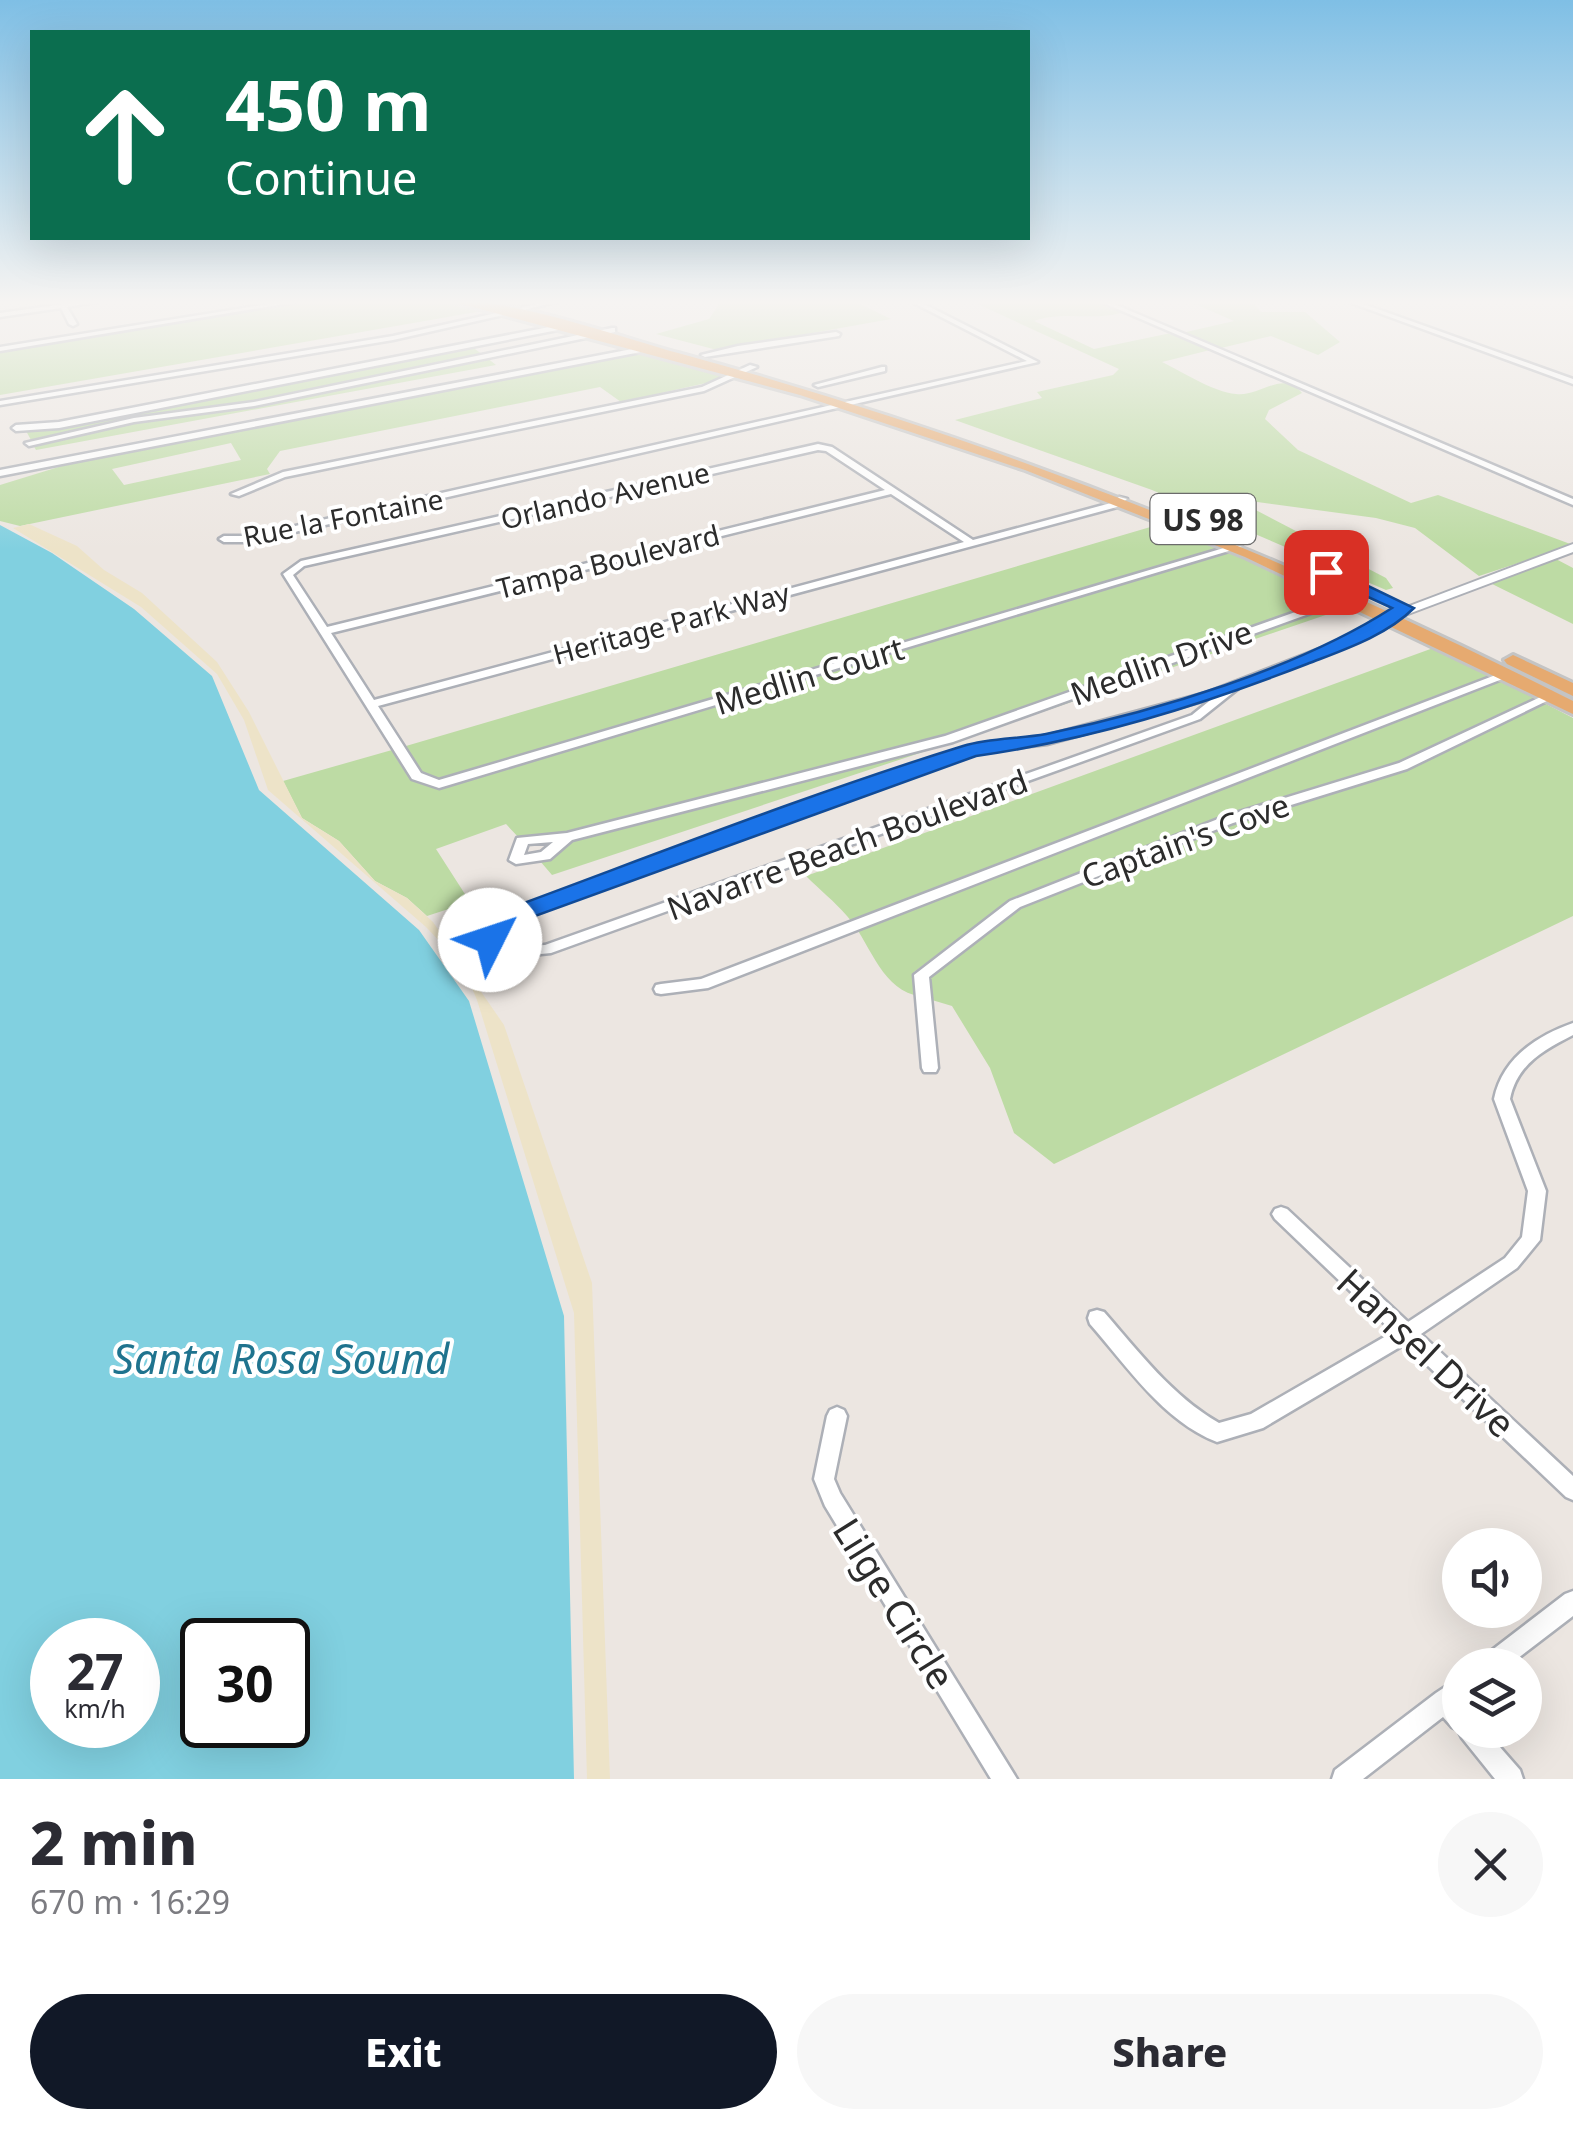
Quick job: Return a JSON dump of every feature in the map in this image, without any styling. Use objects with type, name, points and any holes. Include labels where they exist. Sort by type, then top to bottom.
[{"type":"highway","name":"US 98","points":[[798,384],[1080,470],[1326,572],[1573,708]]},
{"type":"highway","name":"US 98","points":[[863,403],[1122,498],[1349,596],[1398,612],[1573,690]]},
{"type":"highway","points":[[1080,470],[1113,488],[1122,498],[1150,501],[1326,572]]},
{"type":"street","points":[[0,403],[114,384]]},
{"type":"street","points":[[16,428],[60,425],[269,384]]},
{"type":"street","points":[[28,442],[352,384]]},
{"type":"street","points":[[0,473],[461,384]]},
{"type":"street","points":[[236,494],[271,478],[650,401],[716,384]]},
{"type":"street","points":[[814,415],[829,404],[823,391],[842,384]]},
{"type":"street","name":"Rue la Fontaine","points":[[224,539],[250,539],[942,384]]},
{"type":"street","points":[[1297,384],[1573,502]]},
{"type":"street","name":"Orlando Avenue","points":[[324,632],[288,574],[292,567],[812,448],[830,449],[970,542]]},
{"type":"street","name":"Tampa Boulevard","points":[[324,632],[892,491]]},
{"type":"street","name":"Heritage Park Way","points":[[372,704],[1114,505],[1122,498]]},
{"type":"street","name":"Medlin Court","points":[[372,704],[416,776],[429,783],[449,782],[1237,546]]},
{"type":"street","points":[[1234,686],[1359,637],[1398,612],[1573,548]]},
{"type":"street","name":"Medlin Drive","points":[[567,837],[949,739],[1349,596]]},
{"type":"street","points":[[324,632],[372,704]]},
{"type":"street","points":[[661,988],[702,984],[1506,674]]},
{"type":"street","name":"Navarre Beach Boulevard","points":[[1234,686],[1196,717],[626,923],[522,954],[495,946],[490,940],[488,931],[502,920],[953,756],[988,746],[1047,740],[1234,686]]},
{"type":"street","name":"Captain's Cove","points":[[930,1068],[921,976],[1014,904],[1228,820],[1403,766],[1549,696]]},
{"type":"street","points":[[1097,1318],[1168,1399],[1193,1421],[1217,1433],[1256,1422],[1407,1333],[1511,1263],[1531,1240],[1538,1191],[1502,1099],[1503,1084],[1516,1064],[1573,1028]]},
{"type":"street","name":"Hansel Drive","points":[[1281,1214],[1573,1490]]},
{"type":"street","name":"Lilge Circle","points":[[837,1416],[824,1479],[832,1499],[1004,1779]]},
{"type":"street","points":[[1513,1648],[1573,1602]]},
{"type":"street","points":[[1344,1779],[1442,1712]]},
{"type":"street","points":[[1485,1748],[1511,1779]]},
{"type":"green space","points":[[0,384],[63,384],[0,395]]},
{"type":"green space","points":[[284,384],[343,384],[31,440],[25,429]]},
{"type":"green space","points":[[343,384],[393,384],[36,450],[32,443]]},
{"type":"green space","points":[[473,384],[702,384],[621,402],[600,387],[280,451],[267,469],[270,474],[20,526],[0,521],[0,485],[78,461]],"holes":[[[231,443],[241,460],[124,485],[112,469]]]},
{"type":"green space","points":[[1073,384],[1204,384],[1245,394],[1290,384],[1302,393],[1269,410],[1265,419],[1298,450],[1411,503],[1438,495],[1573,545],[1479,576],[1415,528],[1376,518],[1250,501],[1250,507],[1386,578],[1393,588],[1386,590],[1152,490],[955,420],[1042,398],[1037,392]]},
{"type":"green space","points":[[1164,523],[1224,548],[440,780],[423,774],[406,746]]},
{"type":"green space","points":[[1232,552],[1333,597],[945,736],[568,832],[520,839],[506,824],[436,849],[470,902],[427,916],[407,898],[375,881],[339,841],[302,818],[283,781],[392,750],[414,780],[430,786],[451,785]]},
{"type":"green space","points":[[1554,558],[1573,568],[1573,624],[1486,581]]},
{"type":"green space","points":[[1343,601],[1352,606],[966,738]]},
{"type":"green space","points":[[1436,647],[1534,698],[1398,762],[1224,817],[1010,900],[914,972],[914,995],[892,982],[847,916],[806,876]]},
{"type":"green space","points":[[1544,703],[1573,718],[1573,916],[1054,1164],[1014,1133],[990,1068],[952,1006],[932,1000],[929,977],[1020,908],[1233,824],[1408,769]]},
{"type":"green space","points":[[947,744],[552,875],[540,861],[574,839]]},
{"type":"sand","points":[[29,524],[77,546],[104,570],[142,593],[217,662],[249,712],[302,818],[339,841],[375,881],[407,898],[433,922],[504,1025],[592,1283],[610,1779],[587,1779],[574,1313],[477,1000],[462,965],[426,927],[268,790],[244,720],[217,674],[141,607],[13,528]]},
{"type":"water","name":"Santa Rosa Sound","points":[[0,525],[52,553],[134,609],[212,676],[259,790],[419,930],[469,1001],[564,1316],[574,1779],[0,1779]]},
{"type":"route","points":[[490,940],[488,931],[502,920],[613,882],[802,808],[972,750],[1047,740],[1210,695],[1359,637],[1405,608],[1326,572]]}]
